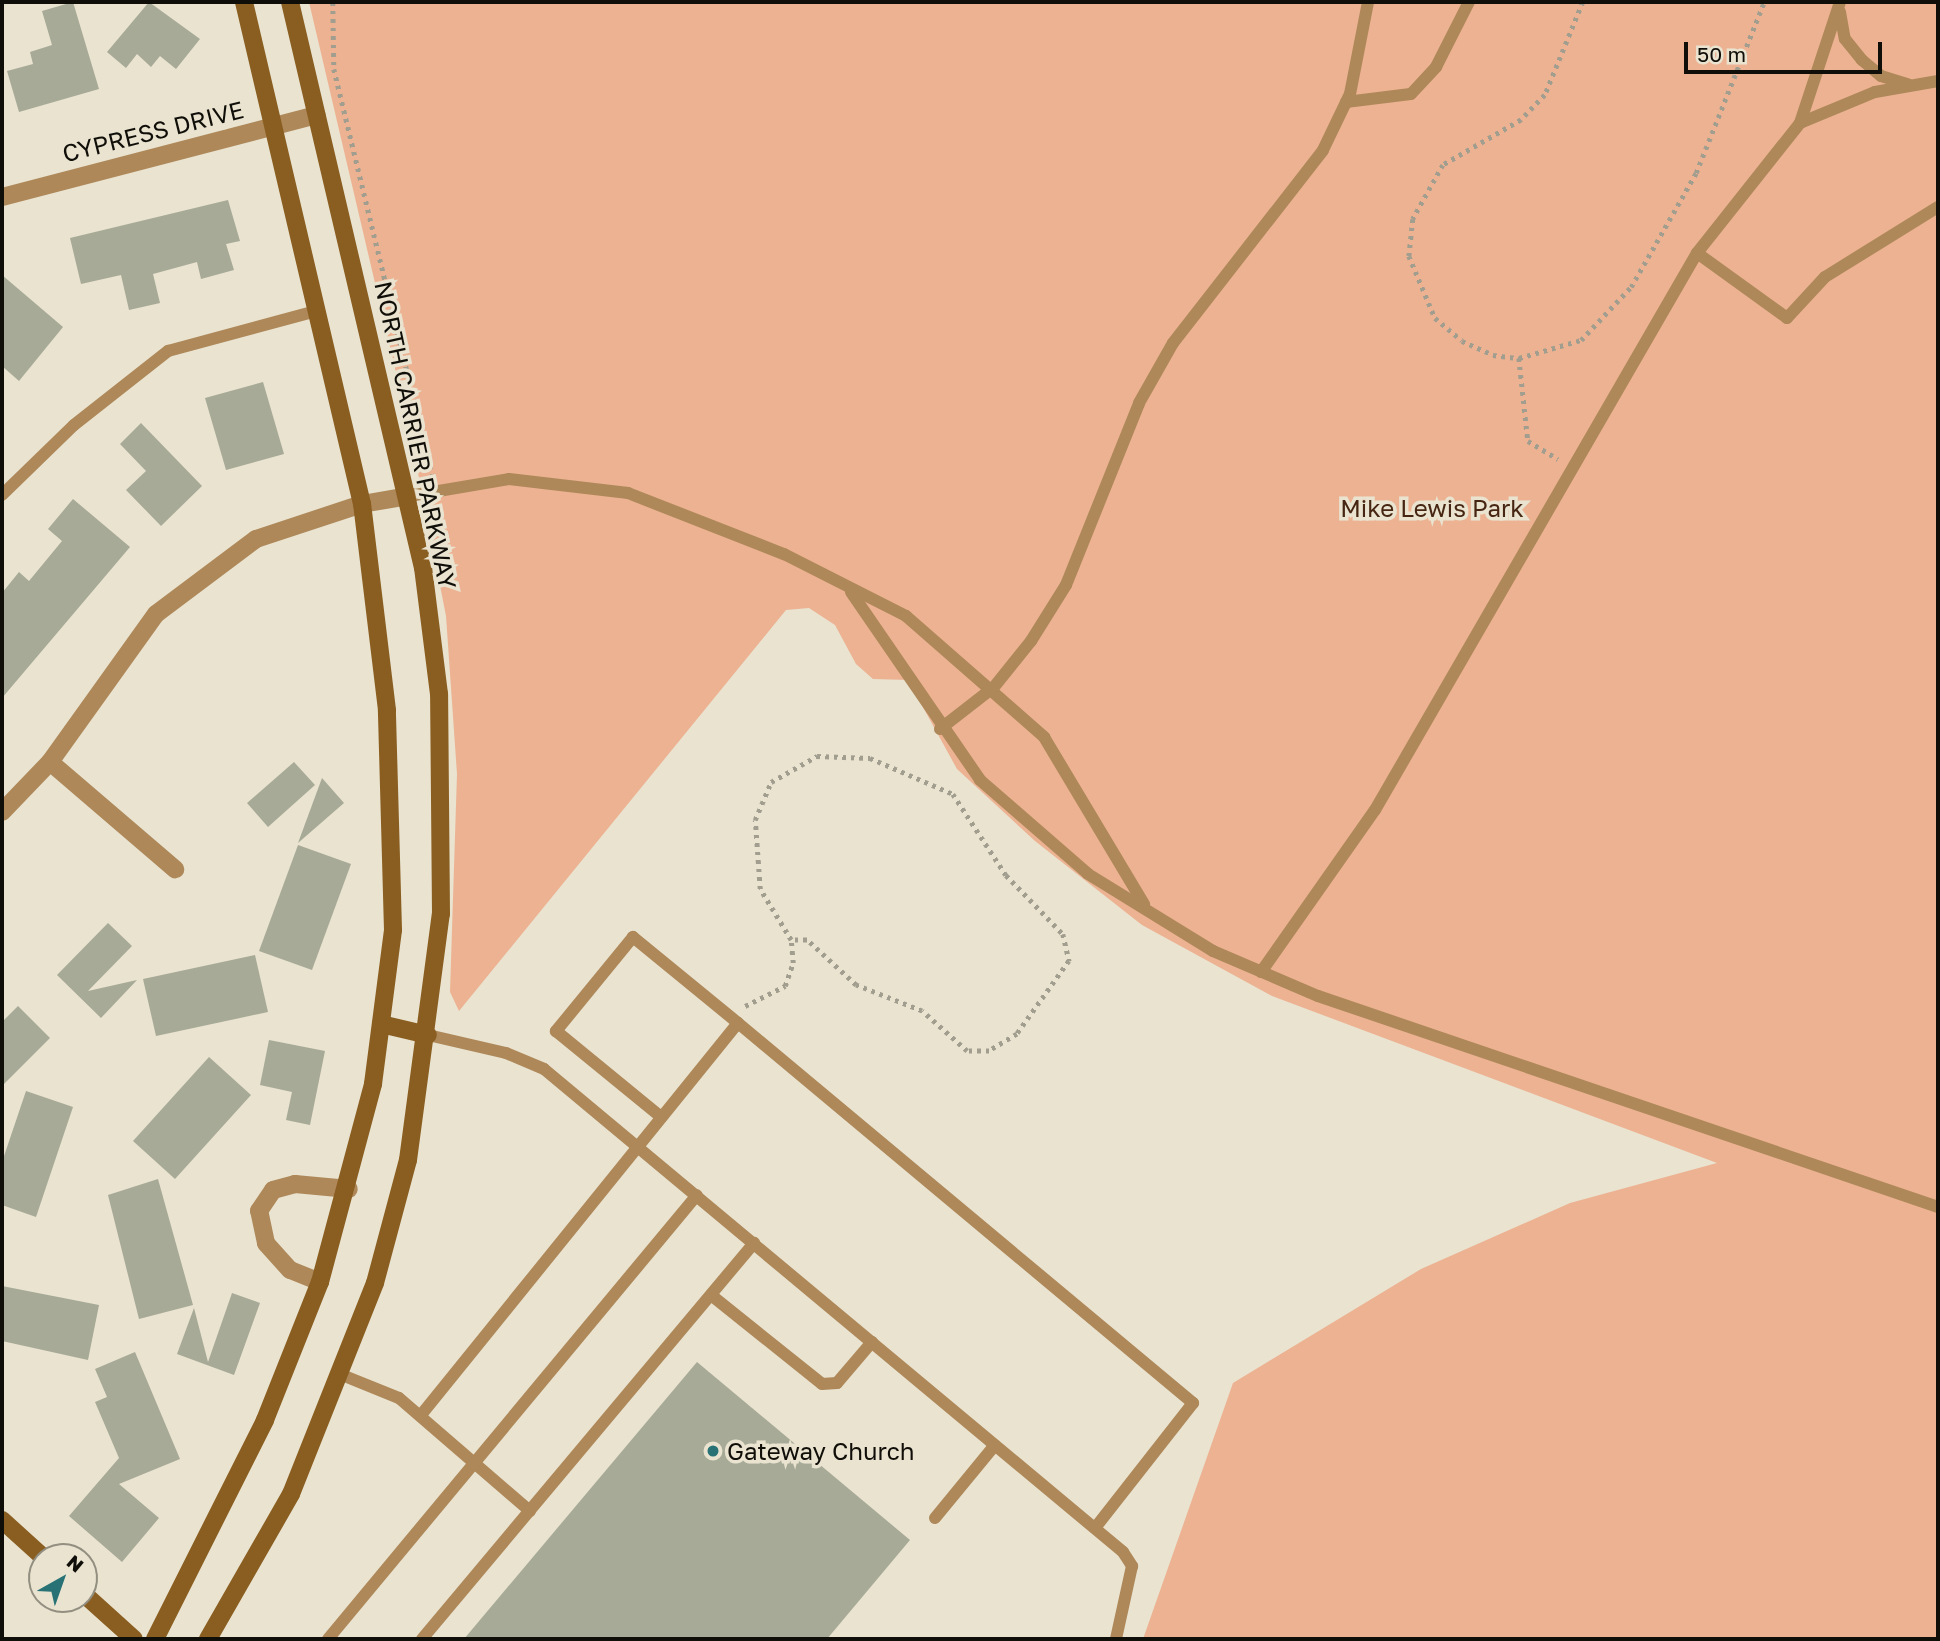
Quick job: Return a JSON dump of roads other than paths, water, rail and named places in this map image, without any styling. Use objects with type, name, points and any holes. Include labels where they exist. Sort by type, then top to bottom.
[{"type":"main road","points":[[155,1639],[265,1420],[320,1282],[349,1189],[381,1024],[393,930],[394,838],[387,710],[362,504],[244,2]]},
{"type":"main road","name":"NORTH CARRIER PARKWAY","points":[[208,1639],[291,1494],[342,1375],[408,1160],[428,1035],[441,914],[439,694],[410,496],[290,2]]},
{"type":"main road","points":[[381,1024],[428,1035]]},
{"type":"main road","points":[[2,1520],[28,1543]]},
{"type":"main road","points":[[98,1607],[134,1639]]},
{"type":"street","name":"CYPRESS DRIVE","points":[[2,197],[316,115]]},
{"type":"street","points":[[2,812],[50,762],[156,614],[256,540],[362,504],[410,496]]},
{"type":"street","points":[[50,762],[175,869]]},
{"type":"street","points":[[320,1282],[290,1270],[266,1242],[259,1211],[273,1191],[295,1184],[349,1189]]},
{"type":"lane","points":[[940,729],[994,687],[1066,585],[1139,402],[1173,344],[1292,197],[1346,102],[1368,2]]},
{"type":"lane","points":[[1346,102],[1411,94],[1436,67],[1469,2]]},
{"type":"lane","points":[[1840,4],[1844,39],[1862,60],[1881,76],[1912,86]]},
{"type":"lane","points":[[1261,972],[1375,810],[1697,253],[1800,123],[1840,4]]},
{"type":"lane","points":[[1800,123],[1875,92],[1938,81]]},
{"type":"lane","points":[[1697,253],[1787,318],[1825,277],[1938,206]]},
{"type":"lane","points":[[2,495],[74,425],[168,351],[316,311]]},
{"type":"lane","points":[[410,496],[435,489],[509,479],[628,494],[784,554],[851,592],[906,616],[994,687],[1044,737],[1146,907]]},
{"type":"lane","points":[[851,592],[940,729],[980,780],[1031,828],[1213,951],[1261,972],[1938,1207]]},
{"type":"lane","points":[[661,1117],[556,1031],[633,937],[1193,1403],[1095,1528]]},
{"type":"lane","points":[[421,1415],[735,1021]]},
{"type":"lane","points":[[428,1035],[506,1053],[544,1069],[1095,1528],[1132,1566],[1116,1639]]},
{"type":"lane","points":[[328,1639],[696,1195]]},
{"type":"lane","points":[[422,1639],[754,1243]]},
{"type":"lane","points":[[711,1295],[822,1384],[837,1383],[872,1342]]},
{"type":"lane","points":[[342,1375],[400,1398],[530,1511]]},
{"type":"lane","points":[[935,1518],[995,1445]]},
{"type":"place","name":"Gateway Church","points":[[713,1451]]},
{"type":"park label","name":"Mike Lewis Park","points":[[1432,508]]}]
